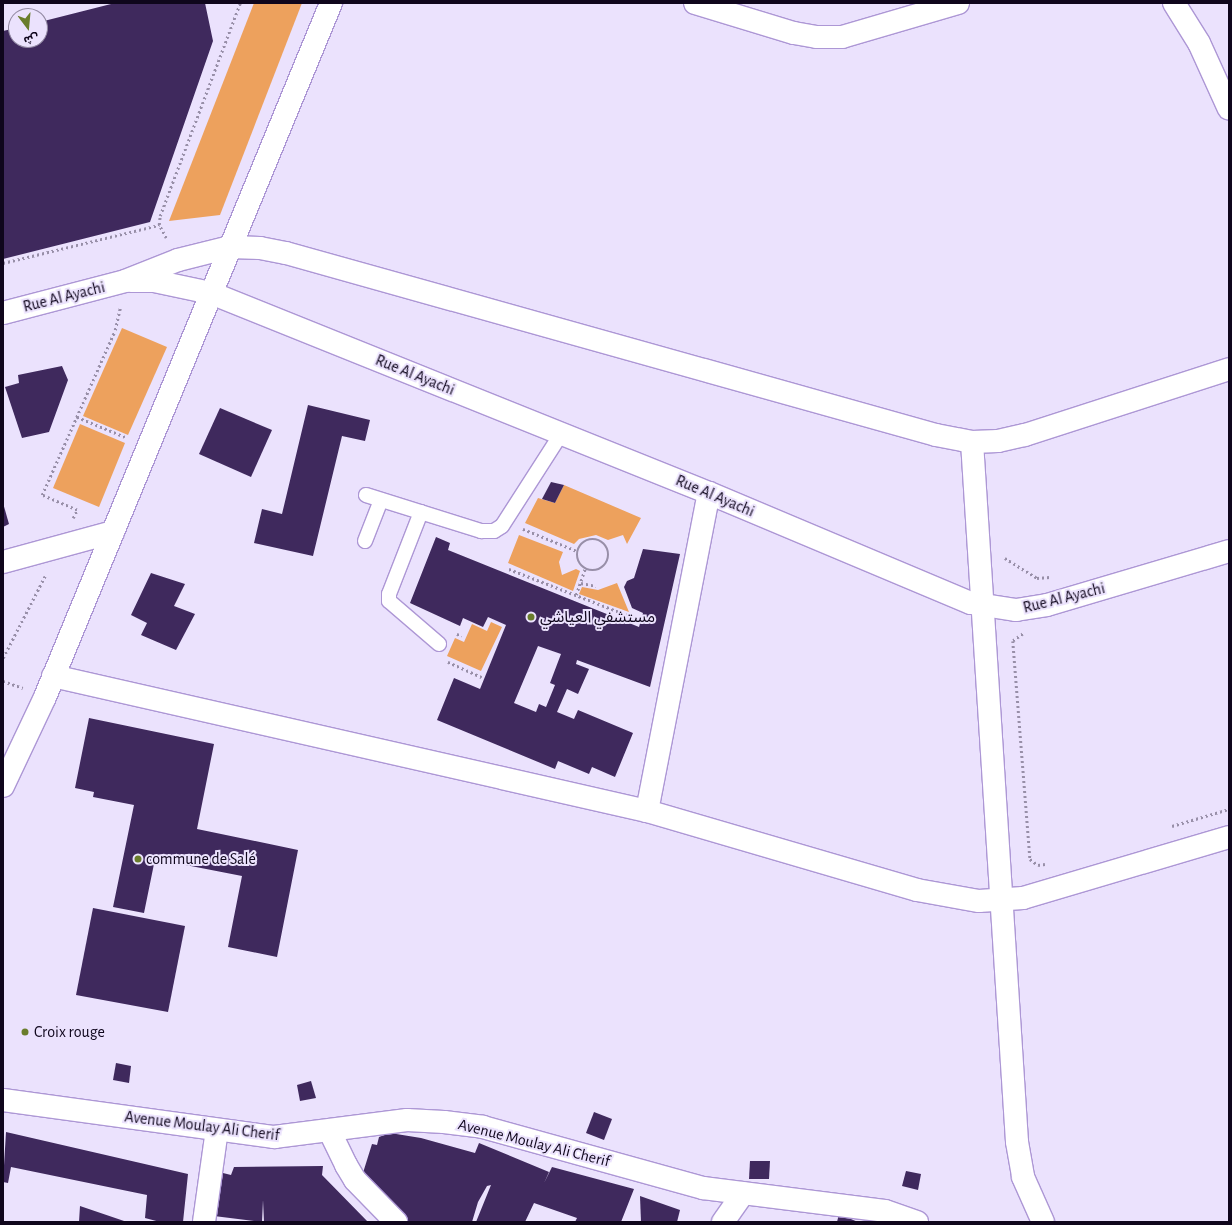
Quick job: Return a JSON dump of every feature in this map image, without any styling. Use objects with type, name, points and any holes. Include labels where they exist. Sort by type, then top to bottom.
[{"type":"street","points":[[3,786],[53,676],[331,3]]},
{"type":"street","points":[[695,3],[794,33],[817,37],[842,37],[958,3]]},
{"type":"street","points":[[1174,3],[1199,43],[1229,109]]},
{"type":"street","points":[[125,282],[178,260],[230,247],[260,248],[286,253],[920,431],[972,442],[998,441],[1025,435],[1229,369]]},
{"type":"street","name":"Rue Al Ayachi","points":[[3,313],[125,282],[154,281],[211,293],[709,493],[950,596],[985,607],[1016,610],[1047,605],[1229,551]]},
{"type":"street","points":[[972,442],[985,607],[1017,1142],[1023,1177],[1043,1222]]},
{"type":"street","points":[[647,811],[709,493]]},
{"type":"street","points":[[3,562],[60,548],[113,532]]},
{"type":"street","points":[[53,676],[647,811],[917,890],[979,901],[1003,901],[1042,893],[1229,837]]},
{"type":"street","name":"Avenue Moulay Ali Cherif","points":[[3,1100],[274,1137],[330,1132],[369,1124],[407,1120],[483,1127],[634,1168],[668,1180],[703,1188],[885,1211],[917,1222]]},
{"type":"street","points":[[204,1222],[217,1130]]},
{"type":"street","points":[[330,1132],[346,1166],[355,1180],[396,1222]]},
{"type":"street","points":[[723,1222],[743,1193]]},
{"type":"lane","points":[[366,495],[486,532],[499,529],[561,434]]},
{"type":"lane","points":[[365,541],[381,500]]},
{"type":"lane","points":[[421,512],[389,594],[388,601],[439,644]]},
{"type":"path","points":[[178,260],[159,225],[160,216],[240,3]]},
{"type":"path","points":[[3,264],[159,225]]},
{"type":"path","points":[[3,658],[60,548],[77,510],[42,495],[115,330],[125,282]]},
{"type":"path","points":[[77,417],[148,447]]},
{"type":"path","points":[[505,522],[577,551]]},
{"type":"path","points":[[593,538],[601,540],[609,552],[609,559],[600,570],[585,570],[580,565],[577,551],[580,544],[593,538]]},
{"type":"path","points":[[1004,556],[1006,561],[1037,578],[1054,576]]},
{"type":"path","points":[[509,569],[632,617]]},
{"type":"path","points":[[576,595],[585,570]]},
{"type":"path","points":[[580,583],[596,586]]},
{"type":"path","points":[[1026,632],[1013,641],[1030,859],[1038,865],[1048,864]]},
{"type":"path","points":[[1169,827],[1229,809]]},
{"type":"shaded area","points":[[254,3],[302,3],[220,215],[169,221]]},
{"type":"shaded area","points":[[122,328],[167,347],[128,435],[83,416]]},
{"type":"shaded area","points":[[80,424],[125,443],[99,507],[53,488]]},
{"type":"shaded area","points":[[564,485],[641,518],[627,544],[623,535],[608,540],[596,535],[579,539],[574,544],[525,523],[538,498],[555,503]]},
{"type":"shaded area","points":[[519,535],[563,552],[559,562],[562,575],[576,569],[580,571],[573,591],[508,563]]},
{"type":"shaded area","points":[[617,583],[629,612],[579,594],[582,587],[598,590]]},
{"type":"shaded area","points":[[491,622],[502,627],[481,671],[447,656],[455,638],[464,642],[472,624],[487,631]]},
{"type":"building","points":[[115,3],[205,3],[213,41],[150,222],[3,259],[3,31],[8,30],[8,48],[48,48],[48,20]]},
{"type":"building","points":[[62,366],[68,380],[49,432],[22,438],[5,387],[19,383],[18,375]]},
{"type":"building","points":[[308,405],[370,420],[365,441],[342,436],[313,556],[254,543],[262,509],[282,514]]},
{"type":"building","points":[[220,408],[272,430],[251,477],[199,454]]},
{"type":"building","points":[[551,482],[564,485],[555,503],[542,499]]},
{"type":"building","points":[[3,503],[9,524],[3,527]]},
{"type":"building","points":[[436,537],[450,543],[448,550],[639,627],[643,613],[632,608],[624,587],[627,581],[634,578],[643,549],[680,554],[650,687],[577,660],[576,664],[589,669],[578,694],[567,689],[557,712],[574,719],[578,710],[633,733],[615,777],[592,767],[589,774],[558,761],[555,769],[437,720],[454,678],[480,689],[506,625],[488,617],[483,627],[463,618],[460,626],[410,603]],"holes":[[[538,646],[561,654],[550,683],[555,685],[546,707],[539,704],[536,712],[514,703]]]},
{"type":"building","points":[[151,573],[185,584],[174,606],[195,614],[176,650],[141,635],[147,623],[131,615]]},
{"type":"building","points":[[89,718],[214,744],[197,829],[298,850],[277,957],[228,947],[242,876],[155,859],[144,913],[113,907],[134,805],[93,797],[94,792],[75,788]]},
{"type":"building","points":[[93,908],[185,926],[168,1012],[76,995]]},
{"type":"building","points":[[116,1063],[131,1066],[129,1083],[113,1080]]},
{"type":"building","points":[[311,1081],[316,1098],[300,1101],[297,1085]]},
{"type":"building","points":[[594,1112],[612,1119],[604,1140],[586,1133]]},
{"type":"building","points":[[6,1132],[188,1174],[183,1222],[160,1222],[145,1218],[147,1195],[11,1167],[8,1183],[3,1182]]},
{"type":"building","points":[[390,1133],[421,1138],[475,1153],[479,1143],[549,1172],[544,1183],[552,1167],[634,1189],[621,1222],[575,1222],[577,1218],[534,1203],[525,1222],[476,1222],[491,1185],[487,1186],[478,1202],[472,1222],[407,1222],[362,1176],[372,1144],[377,1145],[379,1137]]},
{"type":"building","points":[[750,1161],[770,1161],[769,1179],[749,1179]]},
{"type":"building","points":[[323,1166],[322,1175],[368,1222],[264,1222],[263,1200],[262,1222],[214,1216],[223,1173],[231,1175],[234,1167]]},
{"type":"building","points":[[906,1171],[921,1174],[918,1190],[902,1186]]},
{"type":"building","points":[[640,1196],[680,1210],[677,1222],[641,1222]]},
{"type":"building","points":[[80,1206],[127,1222],[79,1222]]},
{"type":"building","points":[[839,1214],[858,1222],[837,1222]]},
{"type":"place","name":"مستشفي العياشي","points":[[531,617]]},
{"type":"place","name":"commune de Salé","points":[[138,859]]},
{"type":"place","name":"Croix rouge","points":[[25,1032]]}]
